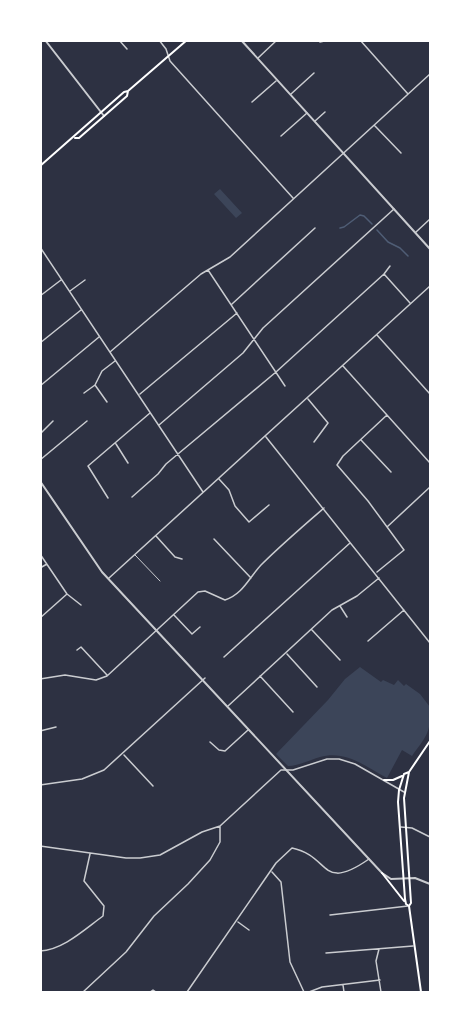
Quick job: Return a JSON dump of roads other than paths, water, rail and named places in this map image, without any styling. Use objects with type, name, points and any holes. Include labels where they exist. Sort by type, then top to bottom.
[{"type":"main road","points":[[40,166],[73,138],[75,133],[185,41]]},
{"type":"main road","points":[[73,138],[79,138],[127,96],[128,91]]},
{"type":"main road","points":[[384,780],[396,780],[409,772],[430,741]]},
{"type":"main road","points":[[407,905],[411,903],[404,792],[409,772]]},
{"type":"main road","points":[[404,774],[399,790],[404,879],[421,993]]},
{"type":"main road","points":[[382,873],[407,905]]},
{"type":"street","points":[[119,40],[127,49]]},
{"type":"street","points":[[159,40],[166,48],[170,61],[294,199]]},
{"type":"street","points":[[242,40],[430,249]]},
{"type":"street","points":[[258,58],[278,40]]},
{"type":"street","points":[[320,42],[329,40]]},
{"type":"street","points":[[360,40],[408,95]]},
{"type":"street","points":[[47,41],[104,116]]},
{"type":"street","points":[[290,95],[314,73]]},
{"type":"street","points":[[110,352],[208,270],[230,256],[430,74]]},
{"type":"street","points":[[252,102],[277,80]]},
{"type":"street","points":[[315,121],[325,112]]},
{"type":"street","points":[[280,136],[307,113]]},
{"type":"street","points":[[374,125],[401,153]]},
{"type":"street","points":[[159,425],[243,353],[263,328],[394,209]]},
{"type":"street","points":[[416,232],[430,219]]},
{"type":"street","points":[[231,304],[315,228]]},
{"type":"street","points":[[40,248],[203,492]]},
{"type":"street","points":[[132,497],[178,454],[276,372],[390,266]]},
{"type":"street","points":[[208,270],[285,386]]},
{"type":"street","points":[[384,274],[411,304]]},
{"type":"street","points":[[40,296],[61,279]]},
{"type":"street","points":[[69,291],[85,280]]},
{"type":"street","points":[[109,579],[430,286]]},
{"type":"street","points":[[40,343],[81,309]]},
{"type":"street","points":[[139,395],[237,313]]},
{"type":"street","points":[[376,335],[430,394]]},
{"type":"street","points":[[40,387],[100,337]]},
{"type":"street","points":[[84,393],[95,385],[102,371],[115,361]]},
{"type":"street","points":[[343,366],[430,463]]},
{"type":"street","points":[[95,385],[107,402]]},
{"type":"street","points":[[307,398],[328,423],[314,442]]},
{"type":"street","points":[[108,498],[88,466],[151,413]]},
{"type":"street","points":[[375,573],[404,550],[368,501],[337,465],[343,456],[387,415]]},
{"type":"street","points":[[40,434],[53,421]]},
{"type":"street","points":[[40,460],[87,421]]},
{"type":"street","points":[[265,436],[430,643]]},
{"type":"street","points":[[361,439],[391,472]]},
{"type":"street","points":[[115,442],[128,463]]},
{"type":"street","points":[[219,478],[229,490],[236,508],[249,522],[269,505]]},
{"type":"street","points":[[40,481],[98,567],[369,860],[392,879],[419,879],[430,884]]},
{"type":"street","points":[[387,527],[430,487]]},
{"type":"street","points":[[40,679],[65,675],[96,680],[107,675],[198,592],[205,591],[221,599],[228,599],[238,593],[260,566],[324,508]]},
{"type":"street","points":[[156,536],[175,557],[182,559]]},
{"type":"street","points":[[214,539],[251,578]]},
{"type":"street","points":[[224,657],[351,543]]},
{"type":"street","points":[[40,554],[67,594],[81,605]]},
{"type":"street","points":[[40,568],[47,564]]},
{"type":"street","points":[[227,706],[312,629],[379,578]]},
{"type":"street","points":[[40,618],[67,594]]},
{"type":"street","points":[[340,606],[347,617]]},
{"type":"street","points":[[368,641],[405,610]]},
{"type":"street","points":[[174,615],[192,634],[200,627]]},
{"type":"street","points":[[312,629],[340,660]]},
{"type":"street","points":[[77,650],[81,647],[107,675]]},
{"type":"street","points":[[286,653],[317,687]]},
{"type":"street","points":[[260,676],[293,712]]},
{"type":"street","points":[[40,785],[93,776],[104,770],[204,679]]},
{"type":"street","points":[[40,731],[56,727]]},
{"type":"street","points":[[210,742],[219,750],[225,751],[249,730]]},
{"type":"street","points":[[123,754],[153,786]]},
{"type":"street","points":[[40,846],[126,858],[160,855],[202,832],[220,826],[276,773],[335,758],[351,763],[404,792]]},
{"type":"street","points":[[82,993],[126,951],[154,916],[210,860],[220,842],[220,826]]},
{"type":"street","points":[[400,827],[412,828],[430,837]]},
{"type":"street","points":[[187,993],[281,856],[292,848],[303,851],[336,874],[348,872],[369,860]]},
{"type":"street","points":[[40,951],[52,950],[61,945],[103,916],[104,906],[84,881],[90,853]]},
{"type":"street","points":[[270,871],[281,882],[290,962],[304,993]]},
{"type":"street","points":[[330,915],[407,905]]},
{"type":"street","points":[[236,921],[249,930]]},
{"type":"street","points":[[326,953],[414,945]]},
{"type":"street","points":[[379,949],[376,961],[381,993]]},
{"type":"street","points":[[309,993],[322,987],[380,980]]},
{"type":"street","points":[[343,985],[344,993]]},
{"type":"street","points":[[150,993],[153,990],[156,993]]},
{"type":"lane","points":[[135,555],[160,581]]},
{"type":"waterway","points":[[340,228],[360,215],[372,224]]},
{"type":"waterway","points":[[377,230],[388,242],[400,248],[408,256]]}]
